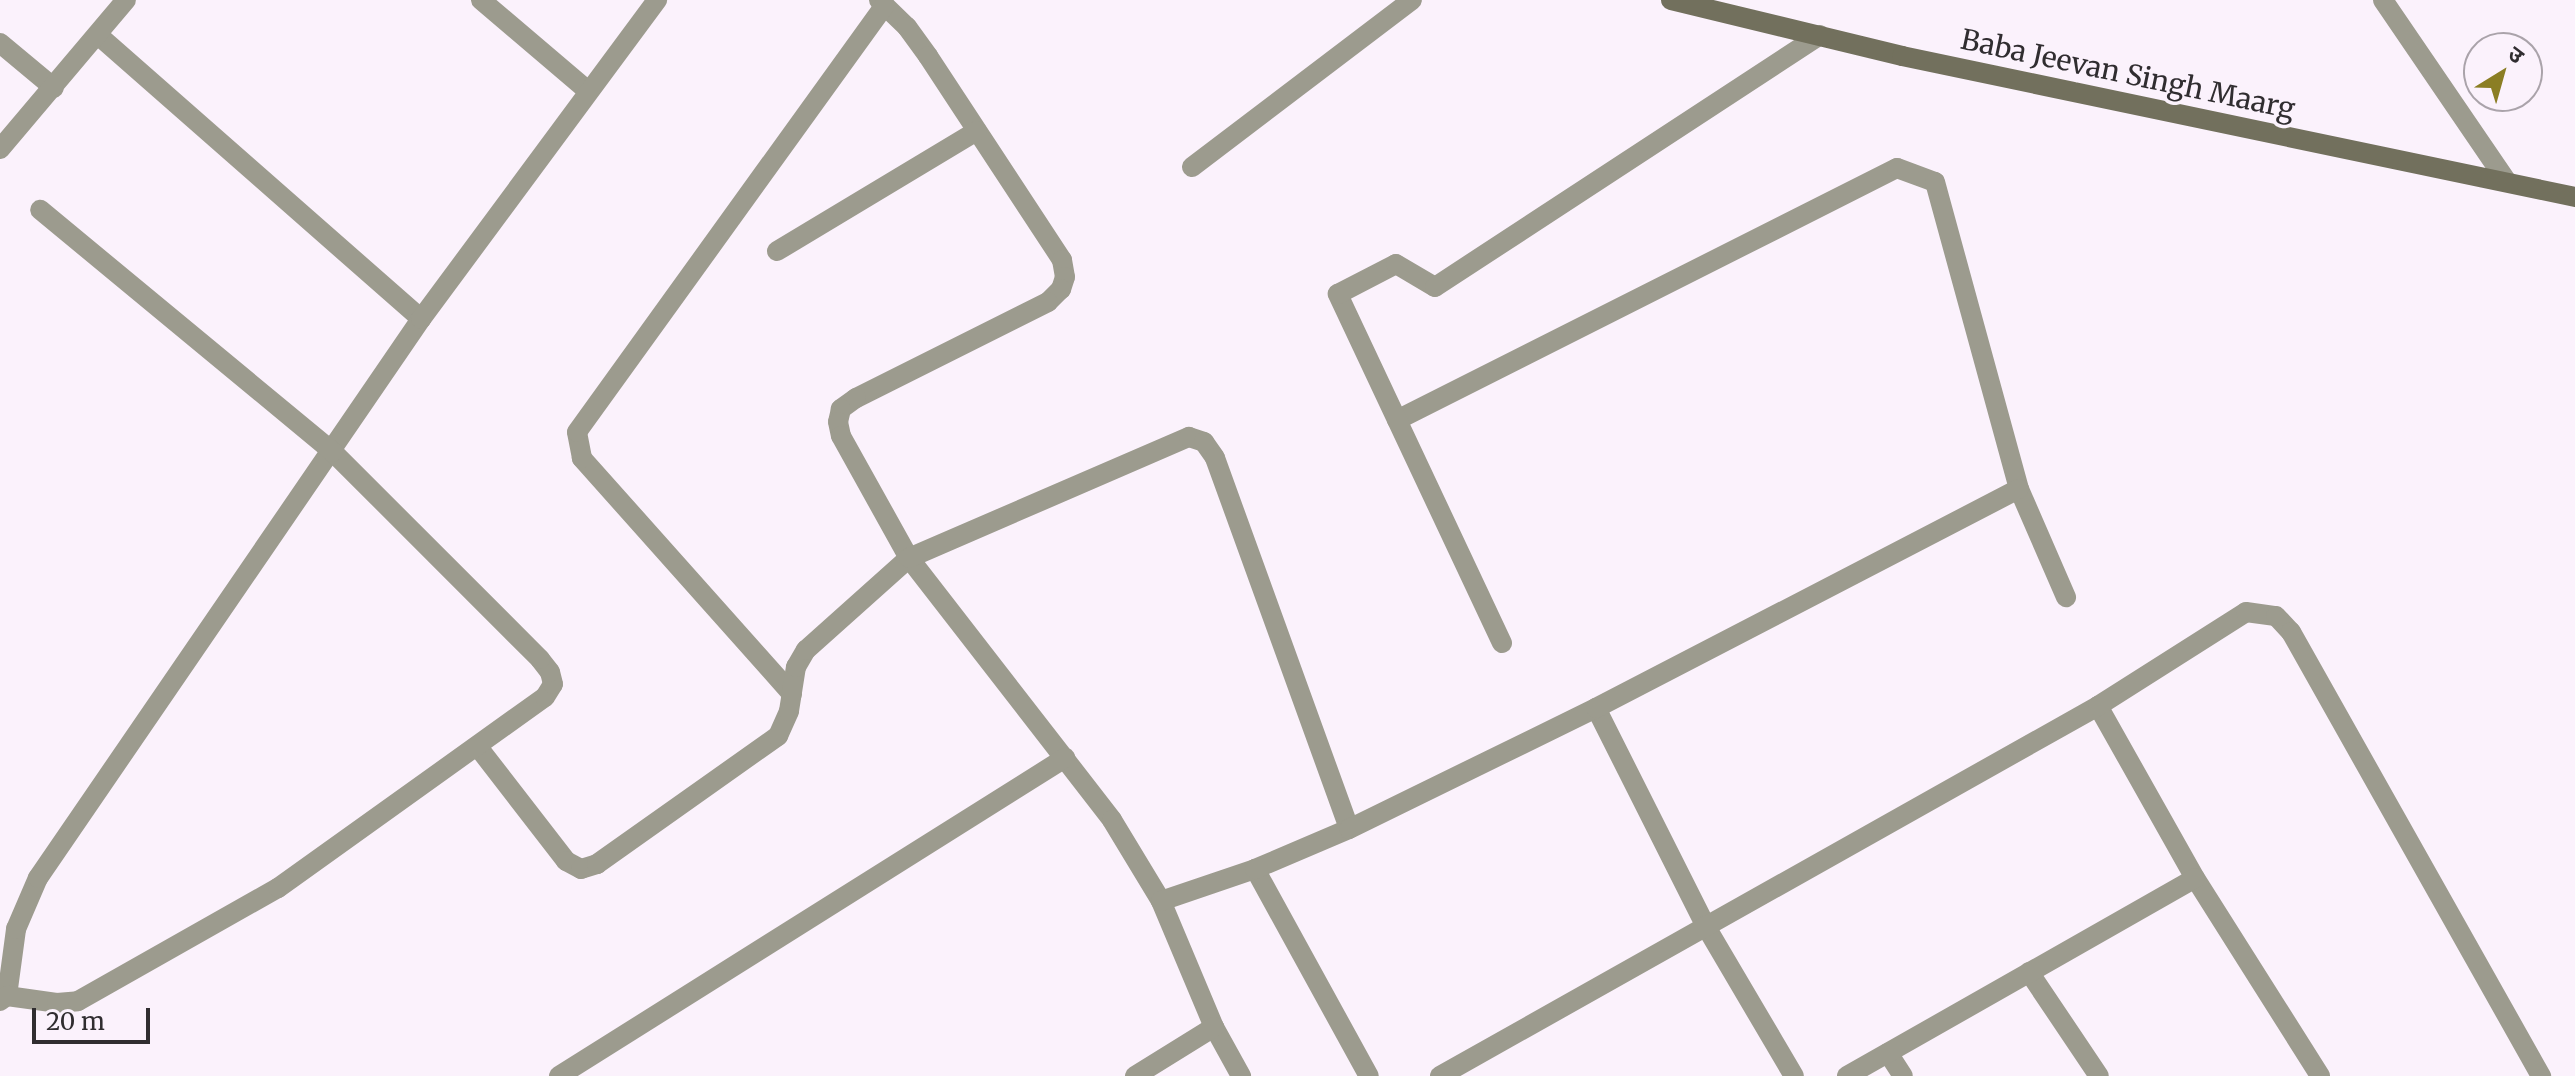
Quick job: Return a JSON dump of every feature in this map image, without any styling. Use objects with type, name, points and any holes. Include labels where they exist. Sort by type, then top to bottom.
[{"type":"street","points":[[0,149],[126,0]]},
{"type":"street","points":[[481,0],[588,91]]},
{"type":"street","points":[[40,210],[333,452],[550,672],[553,684],[545,697],[478,747],[278,888],[94,994],[78,1001],[57,1003],[3,999],[16,929],[38,878],[333,452],[421,319],[657,0]]},
{"type":"street","points":[[1192,167],[1412,0]]},
{"type":"street","name":"Baba Jeevan Singh Maarg","points":[[1671,0],[1902,56],[2575,197]]},
{"type":"street","points":[[2383,0],[2507,182]]},
{"type":"street","points":[[792,694],[582,458],[577,432],[882,3],[921,46],[1062,260],[1065,277],[1061,289],[1048,302],[856,398],[841,409],[838,422],[841,436],[909,558],[1112,820],[1161,901],[1214,1027],[1241,1076]]},
{"type":"street","points":[[98,35],[421,319]]},
{"type":"street","points":[[1502,643],[1338,294],[1396,264],[1435,287],[1820,35]]},
{"type":"street","points":[[0,43],[54,88]]},
{"type":"street","points":[[777,251],[977,131]]},
{"type":"street","points":[[1397,420],[1897,168],[1935,182],[2019,489],[2066,597]]},
{"type":"street","points":[[478,747],[566,861],[581,869],[597,864],[778,736],[792,694],[796,667],[806,650],[909,558],[1189,437],[1204,442],[1215,458],[1349,829]]},
{"type":"street","points":[[1161,901],[1255,869],[1349,829],[1596,708],[2019,489]]},
{"type":"street","points":[[1440,1076],[2098,706],[2231,618],[2246,612],[2276,616],[2291,632],[2541,1076]]},
{"type":"street","points":[[2098,706],[2195,878],[2320,1076]]},
{"type":"street","points":[[1596,708],[1705,925],[1794,1076]]},
{"type":"street","points":[[559,1076],[1065,758]]},
{"type":"street","points":[[1255,869],[1369,1076]]},
{"type":"street","points":[[1847,1076],[2195,878]]},
{"type":"street","points":[[2029,972],[2099,1076]]},
{"type":"street","points":[[1135,1076],[1214,1027]]},
{"type":"street","points":[[1888,1053],[1903,1076]]}]
